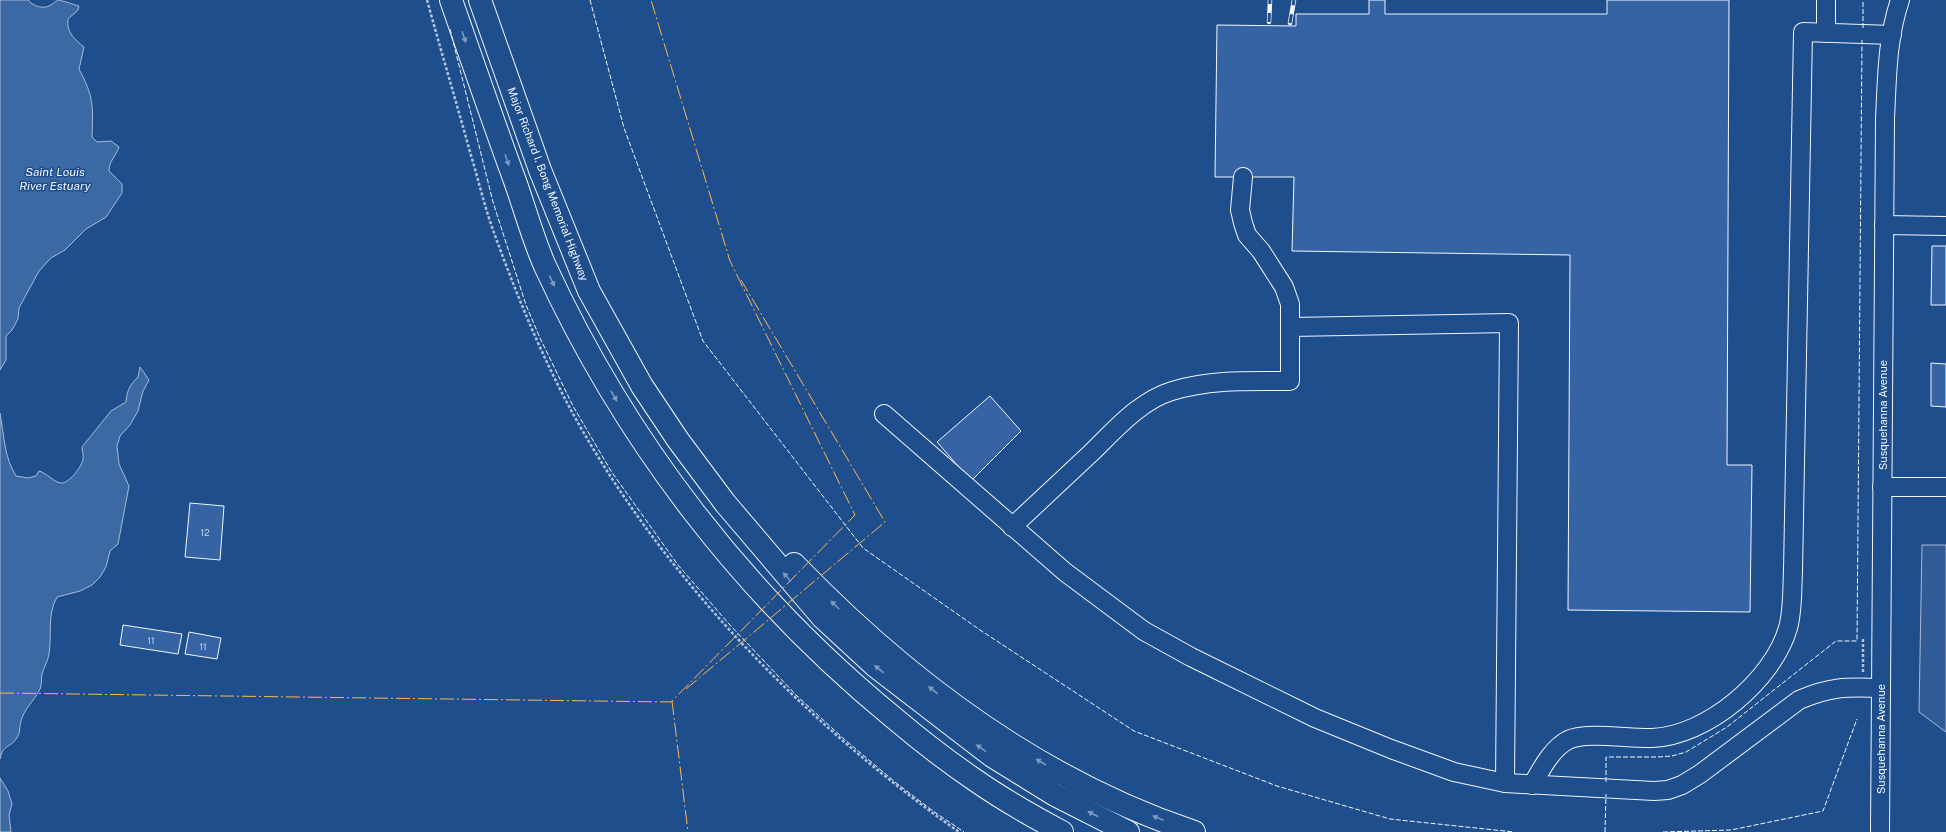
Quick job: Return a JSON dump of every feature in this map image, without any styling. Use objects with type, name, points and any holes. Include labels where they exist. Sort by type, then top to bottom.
[{"type":"highway","points":[[451,0],[544,263],[583,342],[617,401],[652,456],[755,588],[813,647],[860,690],[921,740],[975,780],[1062,832]]},
{"type":"highway","name":"Major Richard I. Bong Memorial Highway","points":[[480,0],[540,170],[589,291],[642,386],[678,440],[725,503],[823,618],[875,666],[939,717],[992,756],[1055,795],[1128,832]]},
{"type":"highway","points":[[725,503],[788,557],[835,606],[890,655],[949,703],[994,734],[1066,777],[1147,814],[1194,832]]},
{"type":"street","points":[[1826,0],[1826,33]]},
{"type":"street","name":"Susquehanna Avenue","points":[[1880,832],[1885,119],[1888,64],[1892,35],[1900,0]]},
{"type":"street","points":[[1532,785],[1555,750],[1568,740],[1579,737],[1652,738],[1672,736],[1699,725],[1738,700],[1767,670],[1780,649],[1788,627],[1792,603],[1803,32],[1892,35]]},
{"type":"street","points":[[1012,527],[1127,419],[1148,402],[1170,392],[1204,383],[1239,380],[1290,380],[1290,304],[1284,287],[1261,251],[1247,235],[1240,210],[1243,177]]},
{"type":"street","points":[[1884,225],[1946,226]]},
{"type":"street","points":[[1291,326],[1509,323],[1505,783]]},
{"type":"street","points":[[884,414],[1012,527],[1111,608],[1144,631],[1191,657],[1315,718],[1391,749],[1454,772],[1505,783],[1654,791],[1668,790],[1682,785],[1700,774],[1799,700],[1816,692],[1843,686],[1881,688]]},
{"type":"street","points":[[1882,486],[1946,487]]},
{"type":"shaded area","points":[[1922,545],[1946,545],[1946,732],[1919,712]]},
{"type":"water","name":"Saint Louis River Estuary","points":[[0,0],[28,0],[35,6],[45,7],[52,5],[58,0],[79,6],[78,10],[68,19],[68,28],[77,41],[84,47],[79,69],[88,87],[92,102],[92,137],[97,142],[111,141],[119,147],[110,164],[109,171],[122,184],[122,193],[106,217],[86,229],[65,250],[51,258],[39,271],[19,308],[18,319],[12,330],[6,336],[6,360],[0,370]]},
{"type":"water","points":[[140,367],[149,380],[143,391],[138,411],[130,425],[120,436],[117,446],[119,464],[129,486],[118,544],[110,551],[106,567],[100,577],[92,585],[80,591],[57,597],[52,610],[49,654],[42,674],[41,687],[22,717],[18,737],[14,742],[5,748],[0,759],[0,413],[7,454],[16,476],[28,478],[36,476],[39,471],[58,482],[64,483],[68,481],[77,471],[82,463],[82,447],[111,411],[126,402],[128,391],[138,377]]},
{"type":"water","points":[[0,778],[8,791],[12,804],[9,815],[11,832],[0,832]]},
{"type":"building","points":[[1369,0],[1385,0],[1385,14],[1607,14],[1607,0],[1729,0],[1727,465],[1752,465],[1750,612],[1568,610],[1570,255],[1292,251],[1294,177],[1215,177],[1217,25],[1296,26],[1296,14],[1369,14]]},
{"type":"building","points":[[1932,246],[1946,246],[1946,305],[1931,305]]},
{"type":"building","points":[[1931,363],[1946,364],[1946,407],[1931,406]]},
{"type":"building","points":[[990,396],[1021,431],[971,481],[937,442]]},
{"type":"building","points":[[190,503],[224,506],[220,560],[185,557]]},
{"type":"building","points":[[123,625],[182,634],[178,654],[120,645]]},
{"type":"building","points":[[189,632],[221,638],[217,659],[185,654]]},
{"type":"railway","points":[[1269,22],[1270,0]]},
{"type":"railway","points":[[1290,23],[1294,0]]},
{"type":"fence","points":[[590,0],[624,128],[703,341],[863,548],[980,630],[1134,731],[1277,786],[1390,819],[1514,832]]},
{"type":"fence","points":[[1863,0],[1863,28]]},
{"type":"fence","points":[[450,29],[493,202],[526,305],[540,338],[573,406],[611,471],[678,565],[729,624],[797,696],[844,739],[895,782],[964,832]]},
{"type":"fence","points":[[1606,782],[1606,757],[1658,757],[1672,756],[1686,752],[1727,727],[1836,641],[1857,641],[1862,40]]},
{"type":"fence","points":[[1663,832],[1731,830],[1823,811],[1857,719]]},
{"type":"fence","points":[[1605,832],[1606,794]]},
{"type":"power","points":[[0,693],[671,702],[855,515],[730,261],[651,0]]},
{"type":"power","points":[[686,689],[885,522],[741,280]]},
{"type":"power","points":[[672,701],[688,832]]}]
